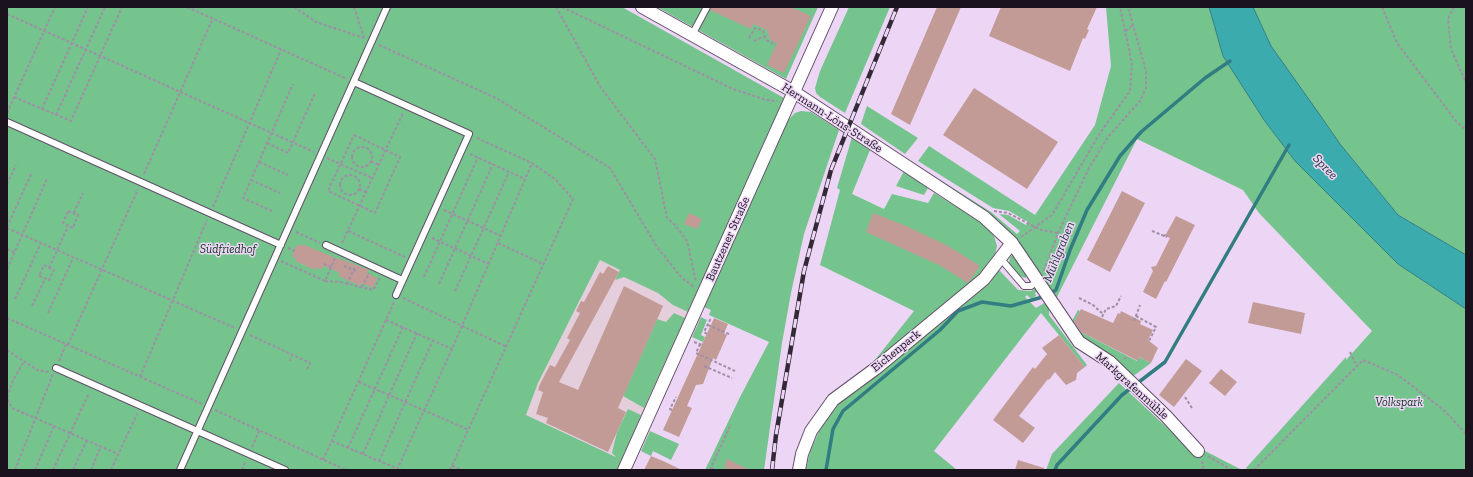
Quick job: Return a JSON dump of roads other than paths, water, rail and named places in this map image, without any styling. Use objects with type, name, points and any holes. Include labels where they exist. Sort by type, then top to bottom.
[{"type":"street","name":"Hermann-Löns-Straße","points":[[642,7],[794,92],[984,217],[1012,244]]},
{"type":"street","name":"Bautzener Straße","points":[[624,470],[832,7]]},
{"type":"street","name":"Eichenpark","points":[[799,470],[802,454],[811,431],[833,400],[875,369],[984,280],[1012,244]]},
{"type":"street","name":"Markgrafenmühle","points":[[1012,244],[1041,281],[1051,303],[1078,342],[1106,358],[1176,426],[1198,451]]},
{"type":"lane","points":[[180,470],[387,7]]},
{"type":"lane","points":[[692,35],[707,7]]},
{"type":"lane","points":[[354,82],[468,134],[396,295]]},
{"type":"lane","points":[[7,122],[281,245]]},
{"type":"lane","points":[[326,245],[402,280]]},
{"type":"lane","points":[[1001,259],[1024,286],[1031,286],[1041,281]]},
{"type":"lane","points":[[54,370],[93,384],[285,470]]},
{"type":"water","name":"Spree","points":[[1209,7],[1253,7],[1271,46],[1340,144],[1398,215],[1466,255],[1466,309],[1398,264],[1295,161],[1264,120],[1223,56]]},
{"type":"waterway","name":"Mühlgraben","points":[[826,470],[833,429],[843,411],[940,330],[958,311],[982,302],[1011,306],[1046,296],[1056,290],[1070,250],[1087,210],[1120,156],[1141,132],[1205,78],[1230,61]]},
{"type":"waterway","points":[[1055,470],[1057,465],[1122,395],[1165,362],[1289,145]]},
{"type":"railway","points":[[772,470],[776,435],[804,271],[831,170],[897,7]]},
{"type":"park label","name":"Südfriedhof","points":[[228,250]]},
{"type":"park label","name":"Volkspark","points":[[1399,403]]}]
